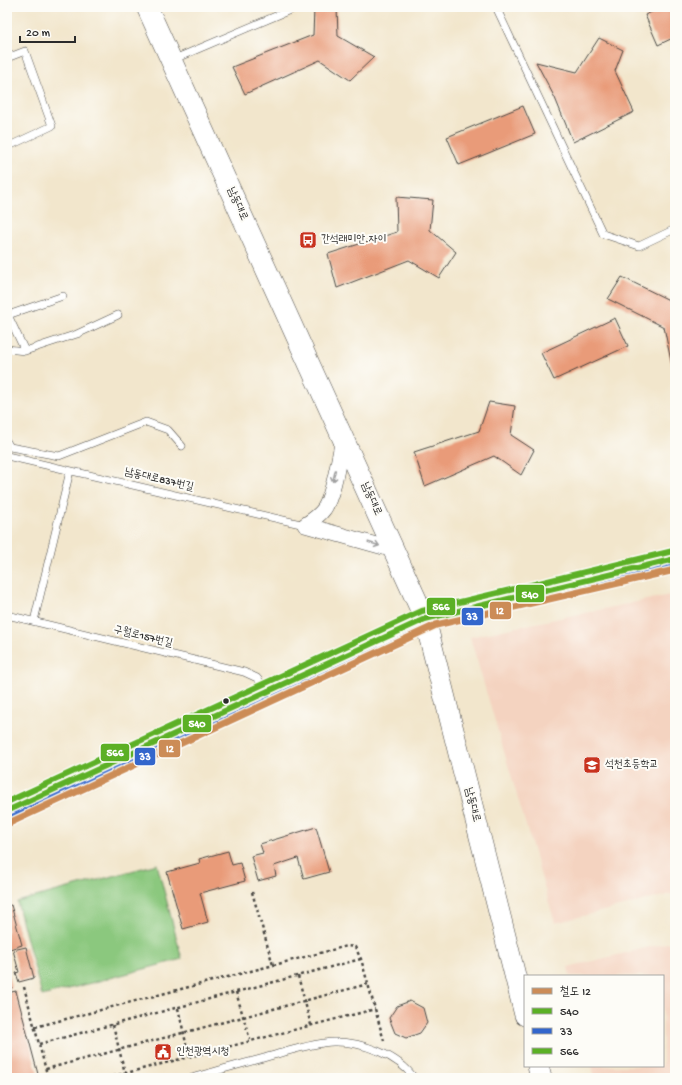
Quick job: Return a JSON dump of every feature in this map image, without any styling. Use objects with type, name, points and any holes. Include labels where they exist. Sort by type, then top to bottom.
[{"type":"main road","name":"남동대로","points":[[147,7],[425,618],[524,1011]]},
{"type":"main road","points":[[7,811],[425,618],[675,559]]},
{"type":"main road","points":[[538,1067],[541,1078]]},
{"type":"street","points":[[305,525],[317,518],[325,508],[330,495],[343,438]]},
{"type":"street","points":[[305,525],[394,550]]},
{"type":"lane","points":[[172,60],[298,7]]},
{"type":"lane","points":[[496,7],[603,234],[639,246],[675,229]]},
{"type":"lane","points":[[7,58],[25,50],[52,126],[7,147]]},
{"type":"lane","points":[[25,351],[8,314],[63,296]]},
{"type":"lane","points":[[7,349],[25,351],[77,334],[118,315]]},
{"type":"lane","points":[[7,442],[10,447],[59,456],[146,422],[168,430],[182,446]]},
{"type":"lane","name":"남동대로837번길","points":[[7,456],[305,525]]},
{"type":"lane","points":[[34,621],[70,471]]},
{"type":"lane","name":"구월로157번길","points":[[7,615],[244,672],[256,678],[268,691]]},
{"type":"lane","points":[[192,1078],[313,1044],[334,1042],[360,1045],[388,1056],[410,1072],[414,1078]]},
{"type":"path","points":[[252,892],[272,965]]},
{"type":"path","points":[[34,1027],[347,946],[355,947],[361,959],[388,1056]]},
{"type":"path","points":[[39,1044],[361,959]]},
{"type":"path","points":[[298,976],[311,1025]]},
{"type":"path","points":[[46,1069],[368,984]]},
{"type":"path","points":[[24,988],[48,1078]]},
{"type":"path","points":[[236,992],[250,1040]]},
{"type":"path","points":[[178,1008],[189,1056]]},
{"type":"path","points":[[107,1078],[375,1009]]},
{"type":"path","points":[[113,1025],[125,1073]]},
{"type":"shaded area","name":"석천초등학교","points":[[675,594],[675,893],[555,923],[470,637]]},
{"type":"shaded area","points":[[675,941],[675,1078],[595,1078],[592,1067],[664,1067],[664,975],[570,975],[568,967]]},
{"type":"green space","points":[[157,864],[182,959],[42,996],[17,902]]},
{"type":"building","points":[[337,7],[338,36],[374,57],[350,80],[320,60],[245,94],[232,67],[313,35],[314,9]]},
{"type":"building","points":[[663,7],[675,7],[675,37],[658,45],[645,15]]},
{"type":"building","points":[[599,38],[623,50],[615,71],[634,112],[573,142],[555,98],[536,62],[577,72]]},
{"type":"building","points":[[523,106],[535,134],[459,165],[447,137]]},
{"type":"building","points":[[396,197],[433,200],[430,230],[456,252],[439,278],[409,260],[337,288],[328,254],[397,232]]},
{"type":"building","points":[[622,277],[673,302],[675,297],[675,370],[673,371],[664,327],[608,299]]},
{"type":"building","points":[[615,318],[628,346],[554,380],[541,353]]},
{"type":"building","points":[[489,402],[515,406],[511,435],[534,450],[521,475],[494,456],[425,486],[414,452],[479,431]]},
{"type":"building","points":[[316,827],[329,872],[304,879],[298,858],[274,866],[276,876],[258,881],[251,856],[263,853],[260,844]]},
{"type":"building","points":[[228,851],[232,865],[240,863],[245,881],[200,893],[208,922],[183,929],[167,872],[200,863],[199,859]]},
{"type":"building","points":[[11,905],[22,945],[7,950],[7,906]]},
{"type":"building","points":[[26,947],[34,978],[19,982],[16,973],[19,972],[13,950]]},
{"type":"building","points":[[7,971],[12,988],[7,989]]},
{"type":"building","points":[[16,991],[39,1078],[7,1078],[7,993]]},
{"type":"building","points":[[410,1001],[423,1008],[427,1023],[420,1033],[406,1038],[395,1033],[389,1018],[397,1006]]},
{"type":"rail line","name":"I2","points":[[7,824],[436,625],[675,570]]},
{"type":"transit line","name":"566","points":[[7,802],[422,611],[673,551]]},
{"type":"transit line","name":"540","points":[[7,811],[425,619],[675,559]]},
{"type":"transit line","name":"33","points":[[10,818],[428,627],[675,567]]},
{"type":"place","name":"간석래미안.자이","points":[[308,240]]},
{"type":"place","name":"석천초등학교","points":[[592,765]]},
{"type":"place","name":"인천광역시청","points":[[163,1052]]}]
